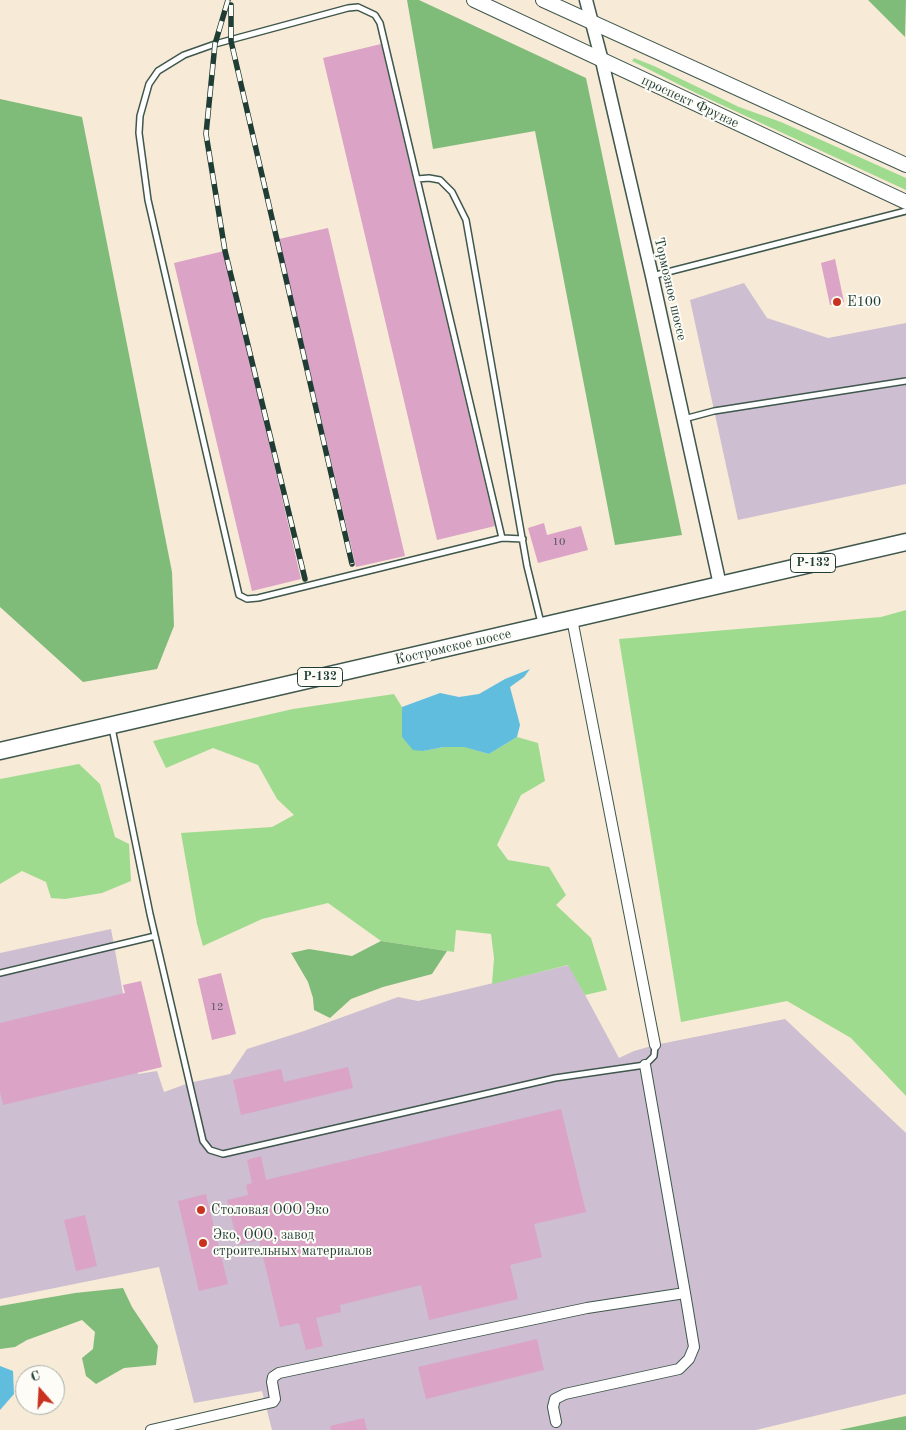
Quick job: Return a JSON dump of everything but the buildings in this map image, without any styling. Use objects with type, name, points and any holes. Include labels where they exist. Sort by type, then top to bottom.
[{"type":"highway","name":"Костромское шоссе","points":[[0,751],[906,542]]},
{"type":"main road","name":"проспект Фрунзе","points":[[474,0],[906,202]]},
{"type":"main road","points":[[542,0],[906,164]]},
{"type":"street","name":"Тормозное шоссе","points":[[586,0],[594,24],[652,276],[720,585]]},
{"type":"street","points":[[572,619],[655,1045]]},
{"type":"street","points":[[556,1422],[553,1407],[555,1399],[565,1394],[679,1369],[689,1359],[694,1347],[645,1064]]},
{"type":"street","points":[[151,1430],[273,1402],[275,1399],[273,1377],[279,1373],[587,1308],[685,1293]]},
{"type":"lane","points":[[502,538],[380,22],[375,15],[367,10],[348,8],[215,44],[184,55],[158,71],[148,84],[140,116],[140,133],[148,200],[239,594],[247,599],[258,598],[502,538],[523,539]]},
{"type":"lane","points":[[417,179],[440,180],[452,192],[466,220],[527,566],[542,626]]},
{"type":"lane","points":[[652,276],[906,211]]},
{"type":"lane","points":[[683,419],[714,411],[906,381]]},
{"type":"lane","points":[[111,725],[155,936],[203,1141],[210,1150],[223,1154],[555,1078],[645,1064],[654,1056],[655,1045]]},
{"type":"lane","points":[[0,973],[155,936]]},
{"type":"shaded area","points":[[744,283],[767,318],[828,338],[906,323],[906,484],[738,520],[690,300]]},
{"type":"shaded area","points":[[111,929],[138,1074],[157,1071],[164,1092],[189,1083],[230,1074],[247,1049],[304,1031],[398,997],[418,1001],[569,965],[619,1058],[655,1045],[785,1019],[906,1133],[906,1394],[756,1430],[272,1430],[262,1391],[194,1403],[159,1267],[0,1299],[0,953]]},
{"type":"green space","points":[[407,0],[419,0],[586,78],[682,535],[615,545],[535,131],[433,149]]},
{"type":"green space","points":[[868,0],[906,0],[905,37]]},
{"type":"green space","points":[[634,58],[739,107],[781,122],[906,178],[906,190],[696,93],[632,61]]},
{"type":"green space","points":[[0,99],[82,117],[172,572],[174,626],[157,669],[83,682],[0,607]]},
{"type":"green space","points":[[906,610],[906,1096],[851,1038],[787,1001],[681,1022],[619,639],[881,617]]},
{"type":"green space","points":[[394,694],[402,707],[402,737],[423,751],[444,747],[465,747],[489,754],[517,737],[538,743],[545,781],[521,795],[497,845],[508,860],[549,867],[566,895],[556,905],[591,938],[607,990],[585,995],[568,965],[492,984],[494,958],[491,934],[456,930],[454,952],[381,941],[328,903],[262,919],[203,946],[197,924],[181,833],[272,827],[294,815],[277,799],[258,765],[213,748],[166,768],[153,741],[293,709]]},
{"type":"green space","points":[[79,764],[100,784],[115,837],[129,844],[131,881],[102,893],[65,899],[51,898],[46,882],[22,871],[0,884],[0,779]]},
{"type":"green space","points":[[381,941],[447,951],[432,974],[383,987],[351,999],[330,1018],[314,1010],[313,998],[308,982],[291,953],[309,949],[352,956]]},
{"type":"green space","points":[[123,1288],[132,1307],[158,1346],[156,1365],[124,1368],[96,1384],[86,1376],[82,1358],[93,1349],[95,1332],[82,1320],[27,1340],[15,1347],[0,1349],[0,1306],[75,1293]]},
{"type":"green space","points":[[906,1416],[906,1430],[839,1430]]},
{"type":"water","points":[[530,669],[524,677],[510,687],[520,725],[517,737],[489,754],[464,747],[444,747],[423,751],[413,750],[402,737],[402,707],[440,693],[459,697],[479,694],[505,679]]},
{"type":"water","points":[[0,1366],[13,1371],[14,1394],[0,1410]]},
{"type":"railway","points":[[228,0],[215,44],[206,134],[225,251],[305,579]]},
{"type":"railway","points":[[231,5],[231,41],[352,564]]},
{"type":"place","name":"E100","points":[[837,302]]},
{"type":"place","name":"Столовая ООО Эко","points":[[201,1210]]},
{"type":"place","name":"Эко, ООО, завод строительных материалов","points":[[203,1243]]}]
